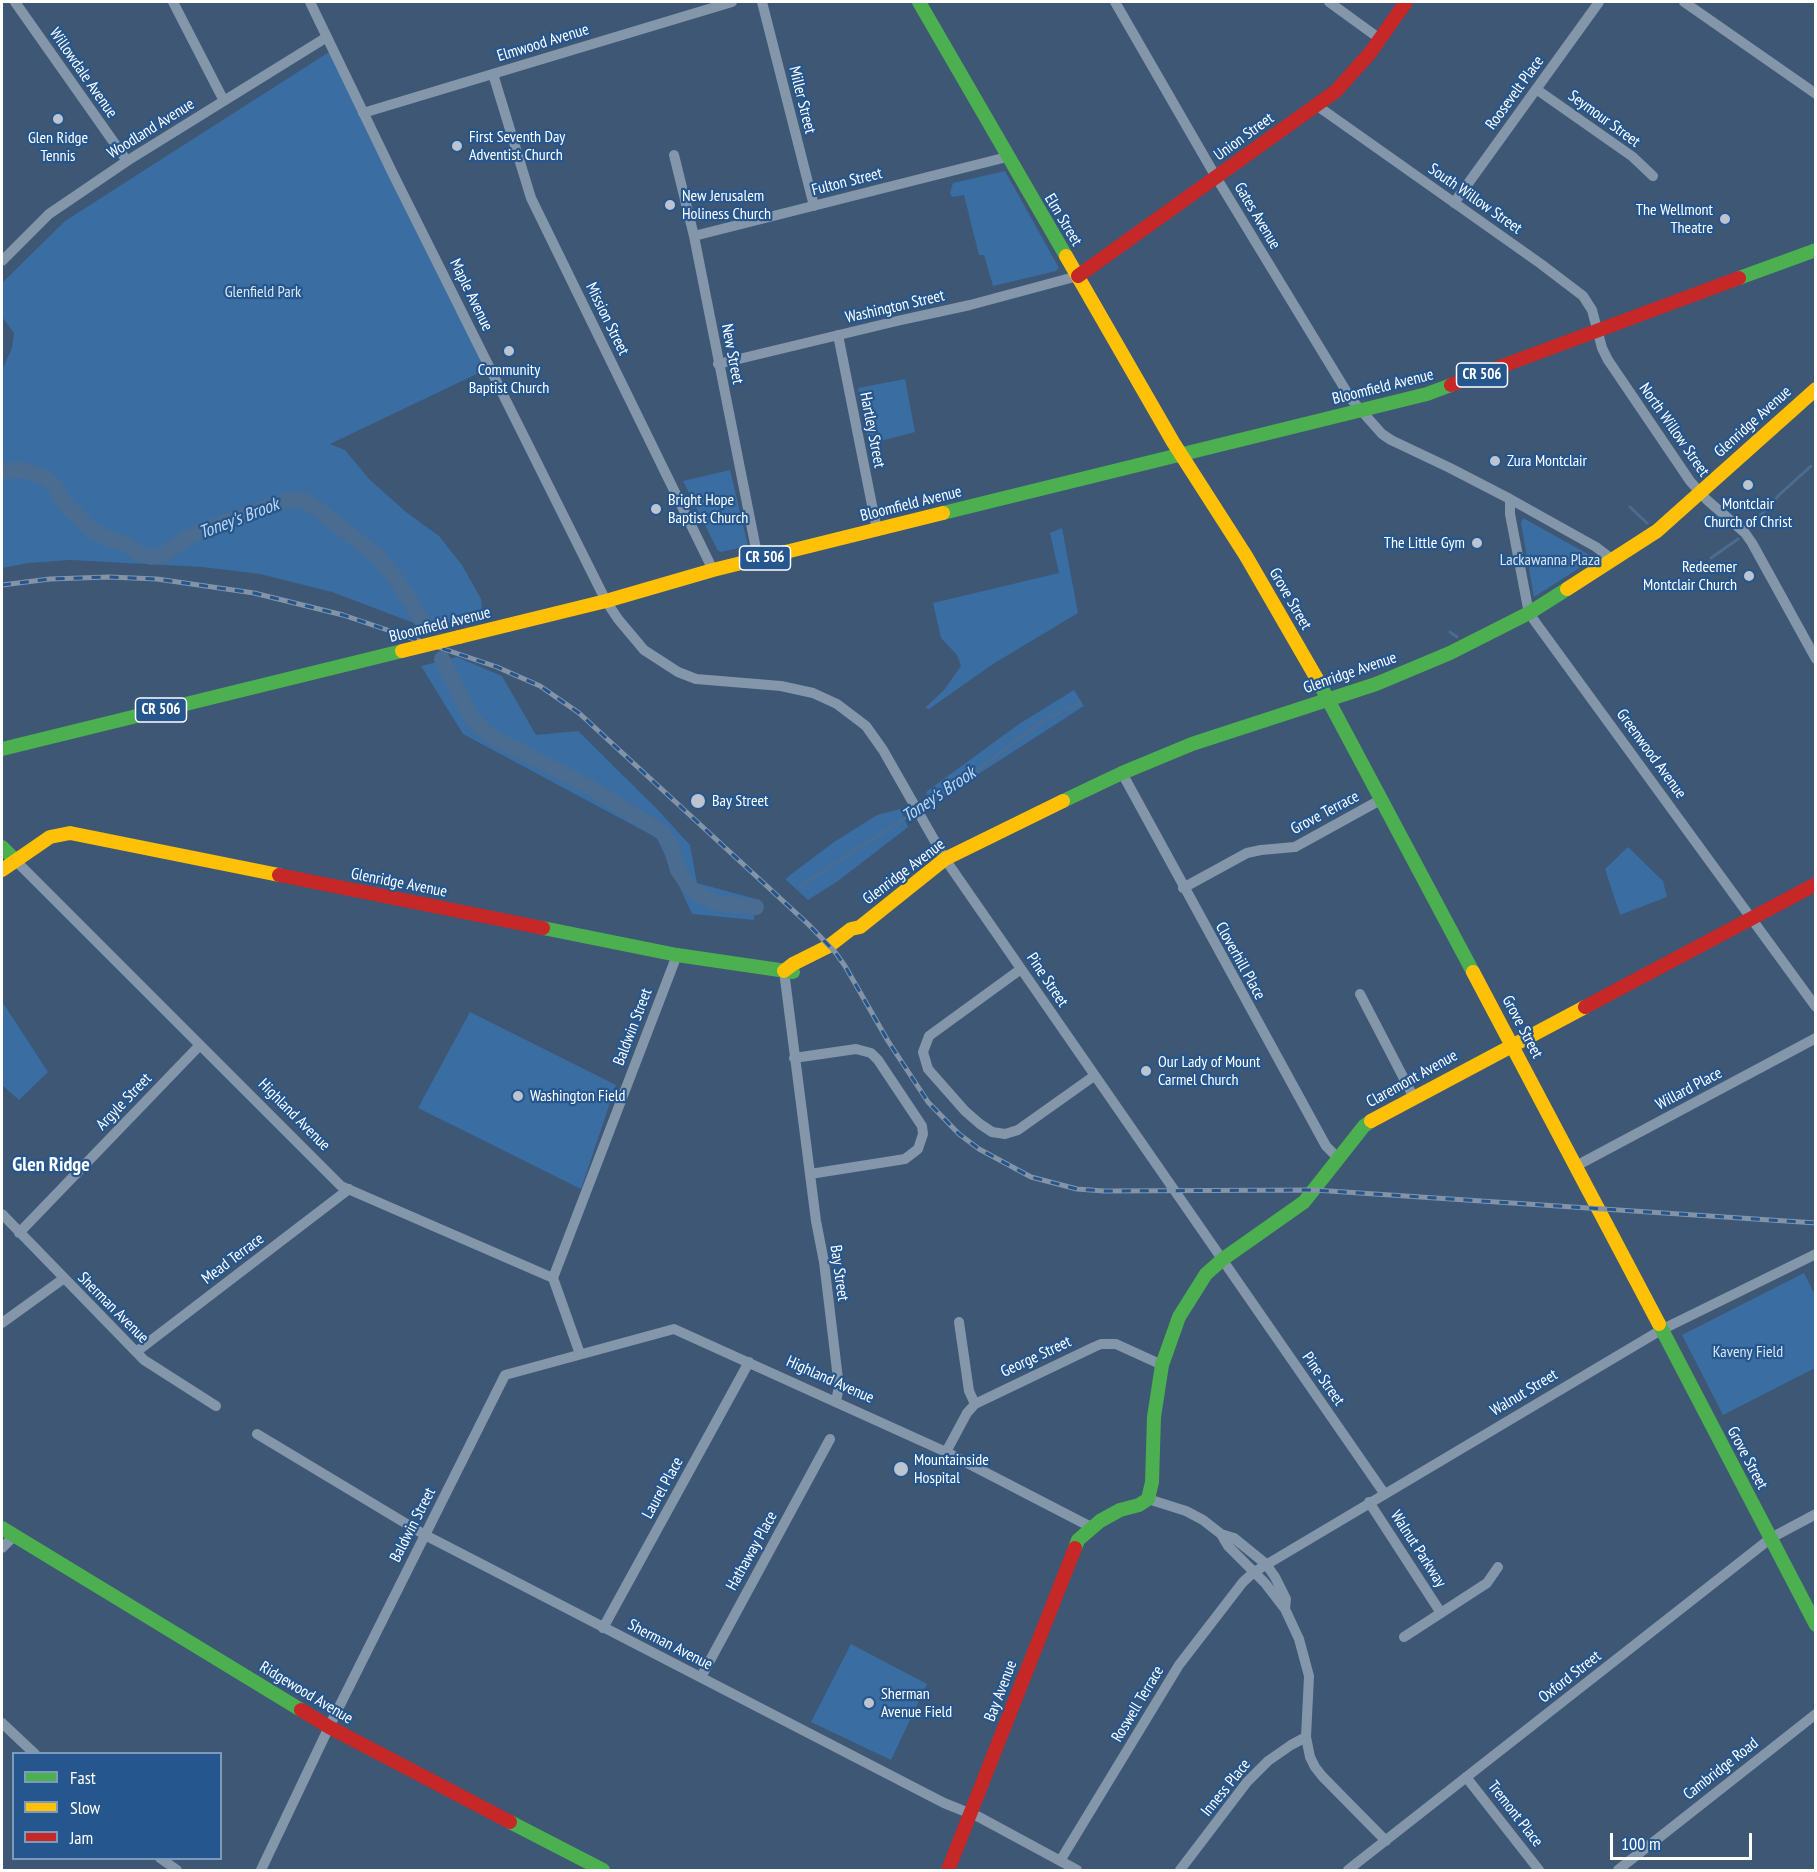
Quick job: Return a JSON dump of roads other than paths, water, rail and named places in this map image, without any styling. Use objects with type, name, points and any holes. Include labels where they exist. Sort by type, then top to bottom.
[{"type":"street","name":"Willowdale Avenue","points":[[15,2],[127,161]]},
{"type":"street","points":[[173,2],[224,101]]},
{"type":"street","name":"Maple Avenue","points":[[310,2],[606,601]]},
{"type":"street","name":"Elmwood Avenue","points":[[363,113],[732,2]]},
{"type":"street","name":"Miller Street","points":[[762,2],[814,206]]},
{"type":"street","name":"Elm Street","points":[[919,2],[1180,454]]},
{"type":"street","name":"Gates Avenue","points":[[1115,2],[1216,177],[1351,399],[1362,411]]},
{"type":"street","points":[[1329,2],[1380,39]]},
{"type":"street","name":"Union Street","points":[[1078,276],[1336,91],[1380,39],[1406,2]]},
{"type":"street","name":"Roosevelt Place","points":[[1454,203],[1599,2]]},
{"type":"street","points":[[1689,3],[1815,92]]},
{"type":"street","name":"Woodland Avenue","points":[[2,261],[49,214],[127,161],[327,37]]},
{"type":"street","name":"Mission Street","points":[[493,74],[531,198],[713,570]]},
{"type":"street","name":"Seymour Street","points":[[1536,89],[1633,157],[1653,176]]},
{"type":"street","name":"South Willow Street","points":[[1316,105],[1577,290],[1590,305],[1599,331]]},
{"type":"street","name":"New Street","points":[[674,154],[694,236],[758,559]]},
{"type":"street","name":"Fulton Street","points":[[694,236],[1007,157]]},
{"type":"street","name":"Bloomfield Avenue","points":[[2,749],[606,601],[713,570],[1362,411],[1455,385],[1815,250]]},
{"type":"street","name":"Washington Street","points":[[718,364],[970,305],[1078,276]]},
{"type":"street","name":"North Willow Street","points":[[1599,331],[1602,348],[1608,360],[1662,441],[1700,493],[1736,525],[1752,543],[1815,658]]},
{"type":"street","name":"Hartley Street","points":[[838,335],[876,530]]},
{"type":"street","name":"Glenridge Avenue","points":[[2,870],[50,837],[70,834],[677,955],[784,971],[829,946],[851,929],[860,927],[945,859],[1122,773],[1192,744],[1376,684],[1450,653],[1529,613],[1657,531],[1815,389]]},
{"type":"street","points":[[1362,411],[1382,434],[1391,440],[1510,499],[1596,547],[1613,560]]},
{"type":"street","name":"Grove Street","points":[[1180,454],[1246,556],[1329,699],[1576,1166],[1815,1626]]},
{"type":"street","name":"Greenwood Avenue","points":[[1510,499],[1510,514],[1529,613],[1815,1007]]},
{"type":"street","name":"Pine Street","points":[[606,601],[638,644],[658,661],[678,672],[704,680],[797,688],[813,693],[837,704],[872,733],[945,859],[1384,1493]]},
{"type":"street","name":"Cloverhill Place","points":[[1122,773],[1326,1146],[1338,1158]]},
{"type":"street","name":"Grove Terrace","points":[[1183,888],[1247,853],[1295,847],[1382,799]]},
{"type":"street","name":"Highland Avenue","points":[[2,848],[341,1186],[553,1278]]},
{"type":"street","name":"Claremont Avenue","points":[[1148,1498],[1152,1482],[1154,1417],[1162,1365],[1174,1328],[1186,1304],[1206,1274],[1222,1259],[1304,1202],[1364,1126],[1413,1096],[1815,884]]},
{"type":"street","name":"Baldwin Street","points":[[553,1278],[677,955]]},
{"type":"street","points":[[1021,969],[929,1036],[923,1052],[928,1069],[965,1111],[980,1124],[992,1132],[1005,1134],[1018,1130],[1094,1076]]},
{"type":"street","name":"Bay Street","points":[[784,971],[840,1387],[836,1401]]},
{"type":"street","points":[[1360,994],[1413,1096]]},
{"type":"street","name":"Willard Place","points":[[1576,1166],[1815,1038]]},
{"type":"street","name":"Argyle Street","points":[[19,1233],[200,1045]]},
{"type":"street","points":[[794,1058],[856,1049],[871,1053],[922,1126],[922,1142],[918,1149],[912,1155],[899,1161],[810,1174]]},
{"type":"street","name":"Mead Terrace","points":[[136,1353],[349,1189]]},
{"type":"street","name":"Sherman Avenue","points":[[2,1214],[63,1280],[136,1353],[216,1406]]},
{"type":"street","points":[[1813,1255],[1815,1267]]},
{"type":"street","name":"Walnut Street","points":[[1254,1572],[1661,1330],[1813,1255]]},
{"type":"street","points":[[553,1278],[580,1354]]},
{"type":"street","points":[[2,1323],[63,1280]]},
{"type":"street","points":[[946,1452],[975,1404],[969,1392],[959,1322]]},
{"type":"street","name":"Baldwin Street","points":[[261,1870],[329,1727],[505,1375],[674,1329],[699,1340]]},
{"type":"street","name":"Highland Avenue","points":[[699,1340],[946,1452],[1091,1527]]},
{"type":"street","name":"George Street","points":[[975,1404],[1101,1344],[1116,1344],[1162,1365]]},
{"type":"street","name":"Laurel Place","points":[[603,1628],[749,1362]]},
{"type":"street","name":"Sherman Avenue","points":[[257,1434],[425,1535],[1077,1870]]},
{"type":"street","name":"Hathaway Place","points":[[701,1677],[830,1439]]},
{"type":"street","points":[[1091,1527],[1120,1510],[1139,1505],[1148,1498],[1186,1511],[1203,1520],[1221,1534],[1234,1538],[1266,1564],[1286,1599],[1285,1609]]},
{"type":"street","name":"Walnut Parkway","points":[[1369,1502],[1441,1613]]},
{"type":"street","name":"Oxford Street","points":[[1348,1870],[1771,1538],[1815,1514]]},
{"type":"street","name":"Bay Avenue","points":[[948,1870],[1074,1548],[1083,1534],[1091,1527]]},
{"type":"street","points":[[2,1548],[7,1531]]},
{"type":"street","name":"Ridgewood Avenue","points":[[7,1531],[329,1727],[603,1870]]},
{"type":"street","points":[[1221,1534],[1228,1546],[1254,1572],[1285,1609],[1299,1639],[1309,1676],[1306,1737],[1315,1767],[1386,1841]]},
{"type":"street","name":"Walnut Parkway","points":[[1404,1637],[1487,1583],[1498,1567]]},
{"type":"street","name":"Roswell Terrace","points":[[1060,1861],[1183,1660],[1243,1582],[1254,1572]]},
{"type":"street","name":"Cambridge Road","points":[[1618,1870],[1815,1714]]},
{"type":"street","points":[[2,1723],[33,1752]]},
{"type":"street","name":"Inness Place","points":[[1180,1870],[1247,1782],[1268,1761],[1306,1737]]},
{"type":"street","name":"Tremont Place","points":[[1466,1777],[1539,1870]]},
{"type":"street","points":[[163,1860],[177,1870]]},
{"type":"waterway","points":[[1753,524],[1779,495],[1811,466]]},
{"type":"waterway","name":"Toney's Brook","points":[[2,471],[22,470],[46,478],[54,485],[63,502],[91,530],[126,544],[138,553],[152,557],[163,555],[203,530],[284,501],[304,501],[377,556],[397,580],[424,624]]},
{"type":"waterway","points":[[1630,507],[1647,523]]},
{"type":"waterway","points":[[1711,558],[1738,539]]},
{"type":"waterway","name":"Toney's Brook","points":[[1450,632],[1457,637]]},
{"type":"waterway","name":"Toney's Brook","points":[[442,659],[471,717],[483,730],[587,786],[662,832],[671,846],[678,870],[691,889],[712,901],[756,907]]},
{"type":"waterway","name":"Toney's Brook","points":[[799,887],[967,778],[1044,720],[1080,703]]},
{"type":"railway","points":[[2,585],[50,579],[109,577],[157,579],[254,593],[343,615],[497,667],[540,686],[579,713],[808,924],[845,966],[888,1041],[928,1102],[959,1134],[979,1149],[1031,1177],[1077,1189],[1104,1191],[1314,1190],[1816,1223]]},
{"type":"place","name":"Glen Ridge Tennis","points":[[58,119]]},
{"type":"place","name":"First Seventh Day Adventist Church","points":[[457,146]]},
{"type":"place","name":"New Jerusalem Holiness Church","points":[[670,205]]},
{"type":"place","name":"The Wellmont Theatre","points":[[1725,219]]},
{"type":"place","name":"Community Baptist Church","points":[[509,351]]},
{"type":"place","name":"Zura Montclair","points":[[1495,461]]},
{"type":"place","name":"Montclair Church of Christ","points":[[1748,485]]},
{"type":"place","name":"Bright Hope Baptist Church","points":[[656,509]]},
{"type":"place","name":"The Little Gym","points":[[1477,543]]},
{"type":"place","name":"Redeemer Montclair Church","points":[[1749,576]]},
{"type":"place","name":"Bay Street","points":[[698,801]]},
{"type":"place","name":"Our Lady of Mount Carmel Church","points":[[1146,1071]]},
{"type":"place","name":"Washington Field","points":[[518,1096]]},
{"type":"place","name":"Mountainside Hospital","points":[[901,1469]]},
{"type":"place","name":"Sherman Avenue Field","points":[[869,1703]]},
{"type":"district","name":"Glen Ridge","points":[[51,1165]]},
{"type":"park label","name":"Glenfield Park","points":[[263,292]]},
{"type":"park label","name":"Lackawanna Plaza","points":[[1550,560]]},
{"type":"park label","name":"Kaveny Field","points":[[1748,1352]]}]
